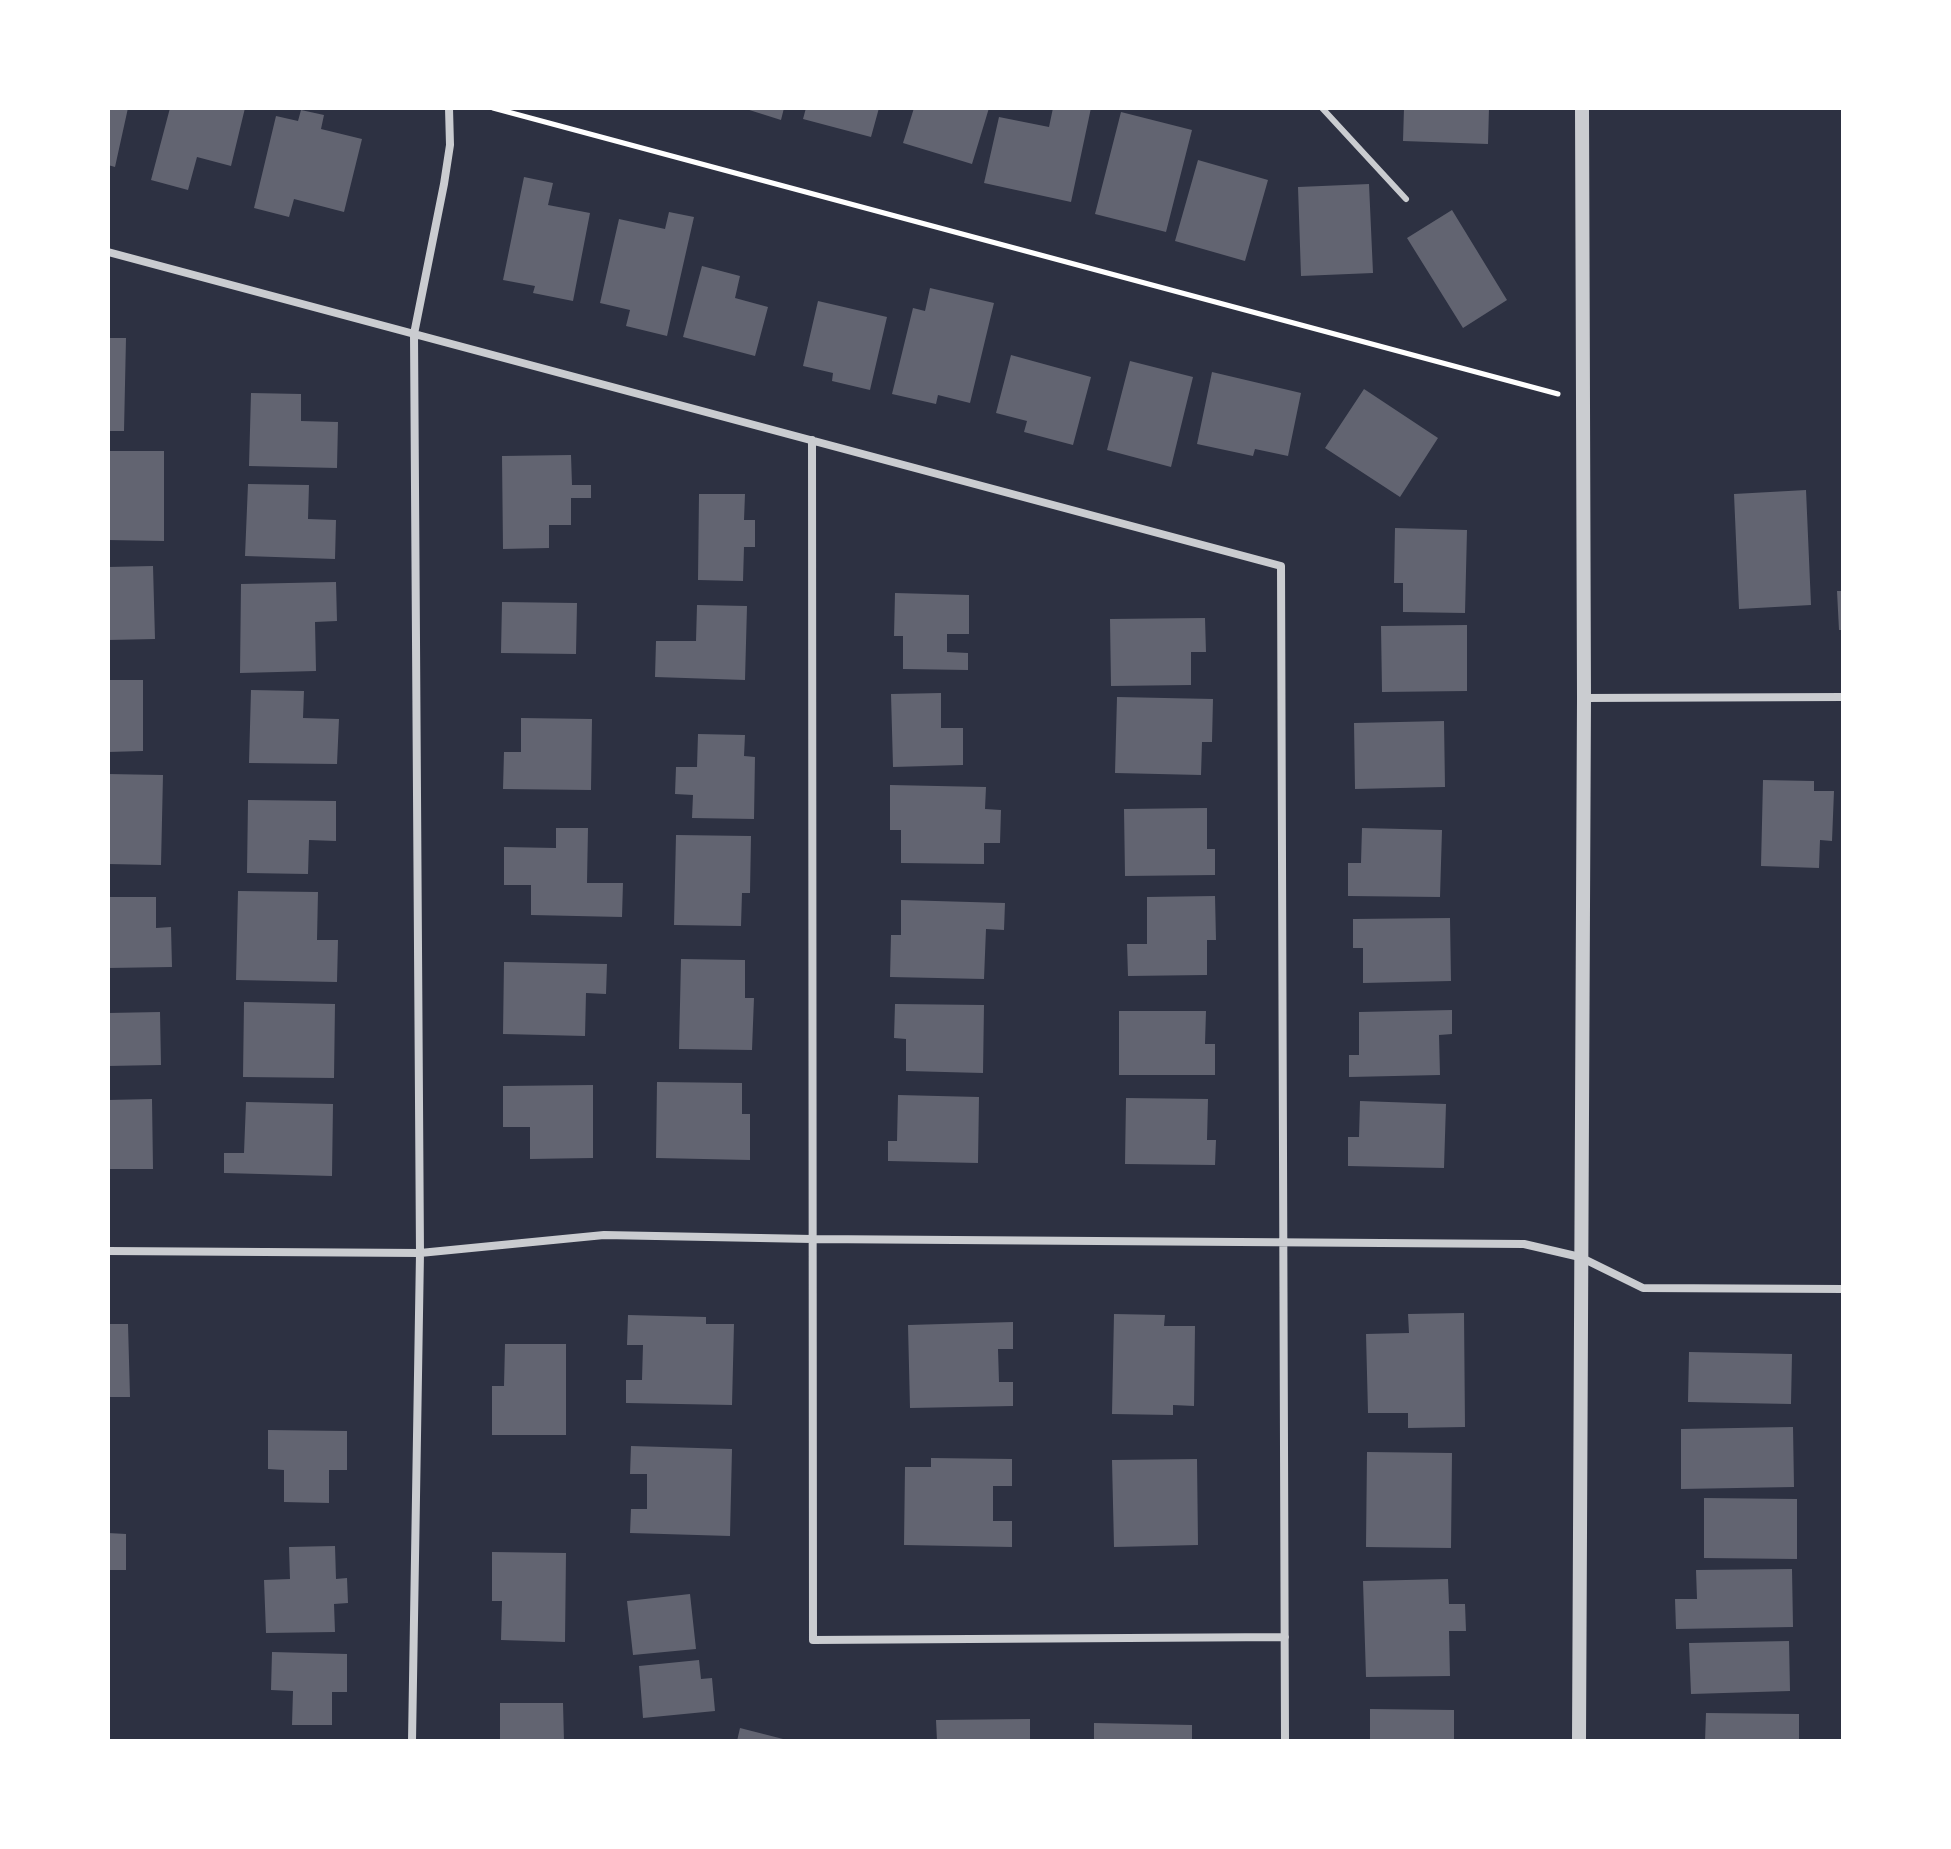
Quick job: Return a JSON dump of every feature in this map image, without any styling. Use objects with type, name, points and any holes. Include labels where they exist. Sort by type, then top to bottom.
[{"type":"street","points":[[412,1741],[420,1253],[414,334],[444,184],[450,145],[449,108]]},
{"type":"street","points":[[1579,1741],[1585,401],[1582,108]]},
{"type":"street","points":[[108,252],[1281,566],[1285,1741]]},
{"type":"street","points":[[812,440],[813,1640],[1285,1637]]},
{"type":"street","points":[[1584,698],[1843,697]]},
{"type":"street","points":[[108,1251],[420,1253],[604,1235],[1524,1244],[1580,1257],[1643,1288],[1843,1289]]},
{"type":"lane","points":[[1322,108],[1406,199]]},
{"type":"path","points":[[493,108],[1585,401]]},
{"type":"building","points":[[108,108],[128,108],[115,167],[108,165]]},
{"type":"building","points":[[170,108],[245,108],[231,166],[197,157],[188,190],[151,180]]},
{"type":"building","points":[[743,108],[784,108],[781,120]]},
{"type":"building","points":[[806,108],[879,108],[871,137],[803,119]]},
{"type":"building","points":[[914,108],[989,108],[972,164],[903,143]]},
{"type":"building","points":[[1053,108],[1091,108],[1071,202],[984,183],[999,117],[1049,127]]},
{"type":"building","points":[[1404,108],[1489,108],[1488,144],[1403,141]]},
{"type":"building","points":[[301,110],[324,115],[321,129],[362,139],[344,212],[294,199],[289,217],[254,208],[276,116],[298,121]]},
{"type":"building","points":[[1121,112],[1192,130],[1166,232],[1095,214]]},
{"type":"building","points":[[1198,160],[1268,180],[1245,261],[1175,241]]},
{"type":"building","points":[[524,177],[553,183],[548,205],[590,213],[573,301],[533,293],[535,286],[503,280]]},
{"type":"building","points":[[1369,184],[1373,273],[1301,276],[1298,187]]},
{"type":"building","points":[[1452,210],[1507,300],[1463,328],[1407,238]]},
{"type":"building","points":[[669,212],[694,217],[667,336],[626,326],[630,310],[600,303],[619,219],[665,229]]},
{"type":"building","points":[[702,266],[740,276],[735,298],[768,307],[755,356],[683,337]]},
{"type":"building","points":[[930,288],[994,303],[970,403],[938,395],[936,404],[892,394],[913,308],[925,311]]},
{"type":"building","points":[[818,301],[887,317],[870,390],[832,381],[833,373],[803,366]]},
{"type":"building","points":[[108,338],[126,338],[124,431],[108,431]]},
{"type":"building","points":[[1011,355],[1091,377],[1073,445],[1024,432],[1027,421],[996,413]]},
{"type":"building","points":[[1130,361],[1193,377],[1171,467],[1107,450]]},
{"type":"building","points":[[1212,372],[1301,393],[1288,456],[1255,449],[1253,456],[1197,444]]},
{"type":"building","points":[[1364,389],[1438,438],[1400,497],[1325,448]]},
{"type":"building","points":[[251,393],[301,394],[301,421],[338,422],[337,468],[249,466]]},
{"type":"building","points":[[108,451],[164,451],[164,541],[108,540]]},
{"type":"building","points":[[571,455],[572,485],[591,485],[591,498],[571,498],[571,525],[549,525],[549,548],[503,549],[502,456]]},
{"type":"building","points":[[248,484],[309,485],[308,519],[336,520],[335,559],[245,556]]},
{"type":"building","points":[[1806,490],[1811,605],[1739,609],[1734,494]]},
{"type":"building","points":[[699,494],[745,494],[744,520],[755,520],[755,547],[744,547],[743,581],[698,580]]},
{"type":"building","points":[[1395,528],[1467,530],[1465,613],[1403,612],[1403,583],[1394,583]]},
{"type":"building","points":[[153,566],[155,639],[108,640],[108,567]]},
{"type":"building","points":[[336,582],[337,621],[315,622],[316,671],[240,673],[241,584]]},
{"type":"building","points":[[1837,591],[1843,591],[1843,630],[1839,630]]},
{"type":"building","points":[[895,593],[969,595],[969,634],[947,634],[947,652],[968,653],[968,670],[903,669],[903,636],[894,636]]},
{"type":"building","points":[[502,602],[577,603],[576,654],[501,653]]},
{"type":"building","points":[[697,605],[747,606],[745,680],[655,677],[656,641],[696,641]]},
{"type":"building","points":[[1205,618],[1206,652],[1191,652],[1191,685],[1111,686],[1110,619]]},
{"type":"building","points":[[1467,625],[1467,691],[1382,692],[1381,626]]},
{"type":"building","points":[[108,680],[143,680],[143,751],[108,752]]},
{"type":"building","points":[[251,690],[304,691],[303,718],[339,719],[337,764],[249,763]]},
{"type":"building","points":[[941,693],[941,728],[963,728],[963,765],[893,767],[891,694]]},
{"type":"building","points":[[1117,697],[1213,699],[1212,742],[1202,742],[1201,775],[1115,773]]},
{"type":"building","points":[[521,718],[592,719],[591,790],[503,789],[504,752],[521,752]]},
{"type":"building","points":[[1444,721],[1445,787],[1355,789],[1354,723]]},
{"type":"building","points":[[698,734],[745,735],[744,756],[755,757],[754,819],[692,818],[693,795],[675,794],[676,767],[697,767]]},
{"type":"building","points":[[108,774],[163,775],[161,865],[108,864]]},
{"type":"building","points":[[1763,780],[1814,781],[1814,791],[1834,791],[1832,841],[1820,840],[1819,868],[1761,866]]},
{"type":"building","points":[[890,785],[986,787],[985,809],[1001,810],[1000,843],[984,843],[984,864],[901,863],[901,830],[890,830]]},
{"type":"building","points":[[248,800],[336,801],[336,841],[309,840],[308,874],[247,873]]},
{"type":"building","points":[[1207,808],[1207,849],[1215,849],[1215,875],[1125,876],[1124,809]]},
{"type":"building","points":[[556,828],[588,828],[587,883],[623,883],[622,917],[531,915],[531,885],[504,885],[504,847],[556,848]]},
{"type":"building","points":[[1362,828],[1442,830],[1440,897],[1348,896],[1348,863],[1361,863]]},
{"type":"building","points":[[676,835],[751,836],[750,893],[742,893],[741,926],[674,925]]},
{"type":"building","points":[[238,891],[318,892],[317,940],[338,940],[337,982],[236,980]]},
{"type":"building","points":[[1215,896],[1216,940],[1207,940],[1207,975],[1128,976],[1127,944],[1147,944],[1147,897]]},
{"type":"building","points":[[108,897],[156,897],[156,928],[171,927],[172,967],[108,968]]},
{"type":"building","points":[[901,900],[1005,903],[1004,930],[986,929],[984,979],[890,977],[891,935],[901,935]]},
{"type":"building","points":[[1450,918],[1451,981],[1363,983],[1363,948],[1353,948],[1353,919]]},
{"type":"building","points":[[681,959],[745,960],[745,998],[754,998],[752,1050],[679,1049]]},
{"type":"building","points":[[504,962],[607,964],[606,994],[586,993],[585,1036],[503,1034]]},
{"type":"building","points":[[244,1002],[335,1004],[334,1078],[243,1077]]},
{"type":"building","points":[[895,1004],[984,1005],[983,1073],[906,1071],[906,1039],[894,1038]]},
{"type":"building","points":[[1452,1010],[1452,1034],[1439,1035],[1440,1075],[1349,1077],[1349,1055],[1359,1055],[1359,1012]]},
{"type":"building","points":[[1119,1011],[1206,1011],[1205,1044],[1215,1044],[1215,1075],[1119,1075]]},
{"type":"building","points":[[160,1012],[161,1065],[108,1066],[108,1013]]},
{"type":"building","points":[[657,1082],[742,1083],[742,1114],[750,1114],[750,1160],[656,1158]]},
{"type":"building","points":[[593,1085],[593,1158],[530,1159],[530,1127],[503,1127],[503,1086]]},
{"type":"building","points":[[898,1095],[979,1097],[978,1163],[888,1161],[888,1141],[897,1141]]},
{"type":"building","points":[[1126,1098],[1208,1099],[1207,1140],[1216,1140],[1215,1165],[1125,1164]]},
{"type":"building","points":[[152,1099],[153,1169],[108,1169],[108,1100]]},
{"type":"building","points":[[1360,1101],[1446,1104],[1444,1168],[1348,1166],[1348,1137],[1359,1137]]},
{"type":"building","points":[[246,1102],[333,1104],[332,1176],[224,1173],[224,1153],[244,1153]]},
{"type":"building","points":[[1464,1313],[1465,1427],[1408,1428],[1408,1413],[1368,1413],[1366,1334],[1409,1333],[1408,1314]]},
{"type":"building","points":[[1114,1314],[1165,1315],[1164,1326],[1195,1326],[1194,1406],[1173,1405],[1173,1415],[1112,1414]]},
{"type":"building","points":[[628,1315],[706,1317],[706,1324],[734,1324],[732,1405],[626,1403],[626,1380],[642,1380],[643,1345],[627,1345]]},
{"type":"building","points":[[1013,1322],[1013,1349],[998,1349],[999,1382],[1013,1382],[1013,1406],[910,1408],[908,1325]]},
{"type":"building","points":[[108,1324],[128,1324],[130,1397],[108,1397]]},
{"type":"building","points":[[505,1344],[566,1344],[566,1435],[492,1435],[492,1386],[504,1386]]},
{"type":"building","points":[[1689,1352],[1792,1354],[1791,1404],[1688,1402]]},
{"type":"building","points":[[1793,1427],[1794,1487],[1681,1489],[1681,1429]]},
{"type":"building","points":[[268,1430],[347,1431],[347,1470],[329,1470],[329,1503],[284,1502],[284,1470],[268,1469]]},
{"type":"building","points":[[631,1446],[732,1449],[730,1536],[630,1533],[631,1509],[647,1509],[647,1474],[630,1474]]},
{"type":"building","points":[[1367,1452],[1452,1453],[1451,1548],[1366,1547]]},
{"type":"building","points":[[931,1458],[1012,1459],[1012,1486],[993,1486],[993,1521],[1012,1521],[1012,1547],[904,1545],[905,1467],[931,1467]]},
{"type":"building","points":[[1197,1459],[1198,1545],[1114,1547],[1112,1460]]},
{"type":"building","points":[[1704,1498],[1797,1499],[1797,1559],[1704,1558]]},
{"type":"building","points":[[108,1533],[126,1534],[126,1570],[108,1570]]},
{"type":"building","points":[[335,1546],[336,1579],[347,1578],[348,1603],[334,1604],[335,1632],[266,1633],[264,1580],[290,1579],[289,1547]]},
{"type":"building","points":[[492,1552],[566,1553],[565,1642],[501,1640],[502,1601],[492,1601]]},
{"type":"building","points":[[1792,1569],[1793,1627],[1676,1629],[1675,1599],[1697,1599],[1696,1570]]},
{"type":"building","points":[[1448,1579],[1449,1604],[1465,1604],[1466,1631],[1449,1631],[1450,1676],[1366,1677],[1363,1581]]},
{"type":"building","points":[[690,1594],[696,1649],[633,1655],[627,1601]]},
{"type":"building","points":[[1789,1641],[1790,1691],[1691,1694],[1689,1643]]},
{"type":"building","points":[[272,1652],[347,1654],[347,1692],[332,1692],[332,1725],[292,1725],[293,1691],[271,1690]]},
{"type":"building","points":[[699,1660],[701,1679],[712,1678],[715,1711],[643,1718],[639,1666]]},
{"type":"building","points":[[500,1703],[563,1703],[564,1741],[500,1741]]},
{"type":"building","points":[[1370,1709],[1454,1710],[1454,1741],[1370,1741]]},
{"type":"building","points":[[1706,1713],[1799,1714],[1799,1741],[1705,1741]]},
{"type":"building","points":[[1030,1719],[1030,1741],[937,1741],[936,1720]]},
{"type":"building","points":[[1094,1723],[1192,1725],[1192,1741],[1094,1741]]},
{"type":"building","points":[[740,1728],[787,1740],[787,1741],[737,1741]]}]
